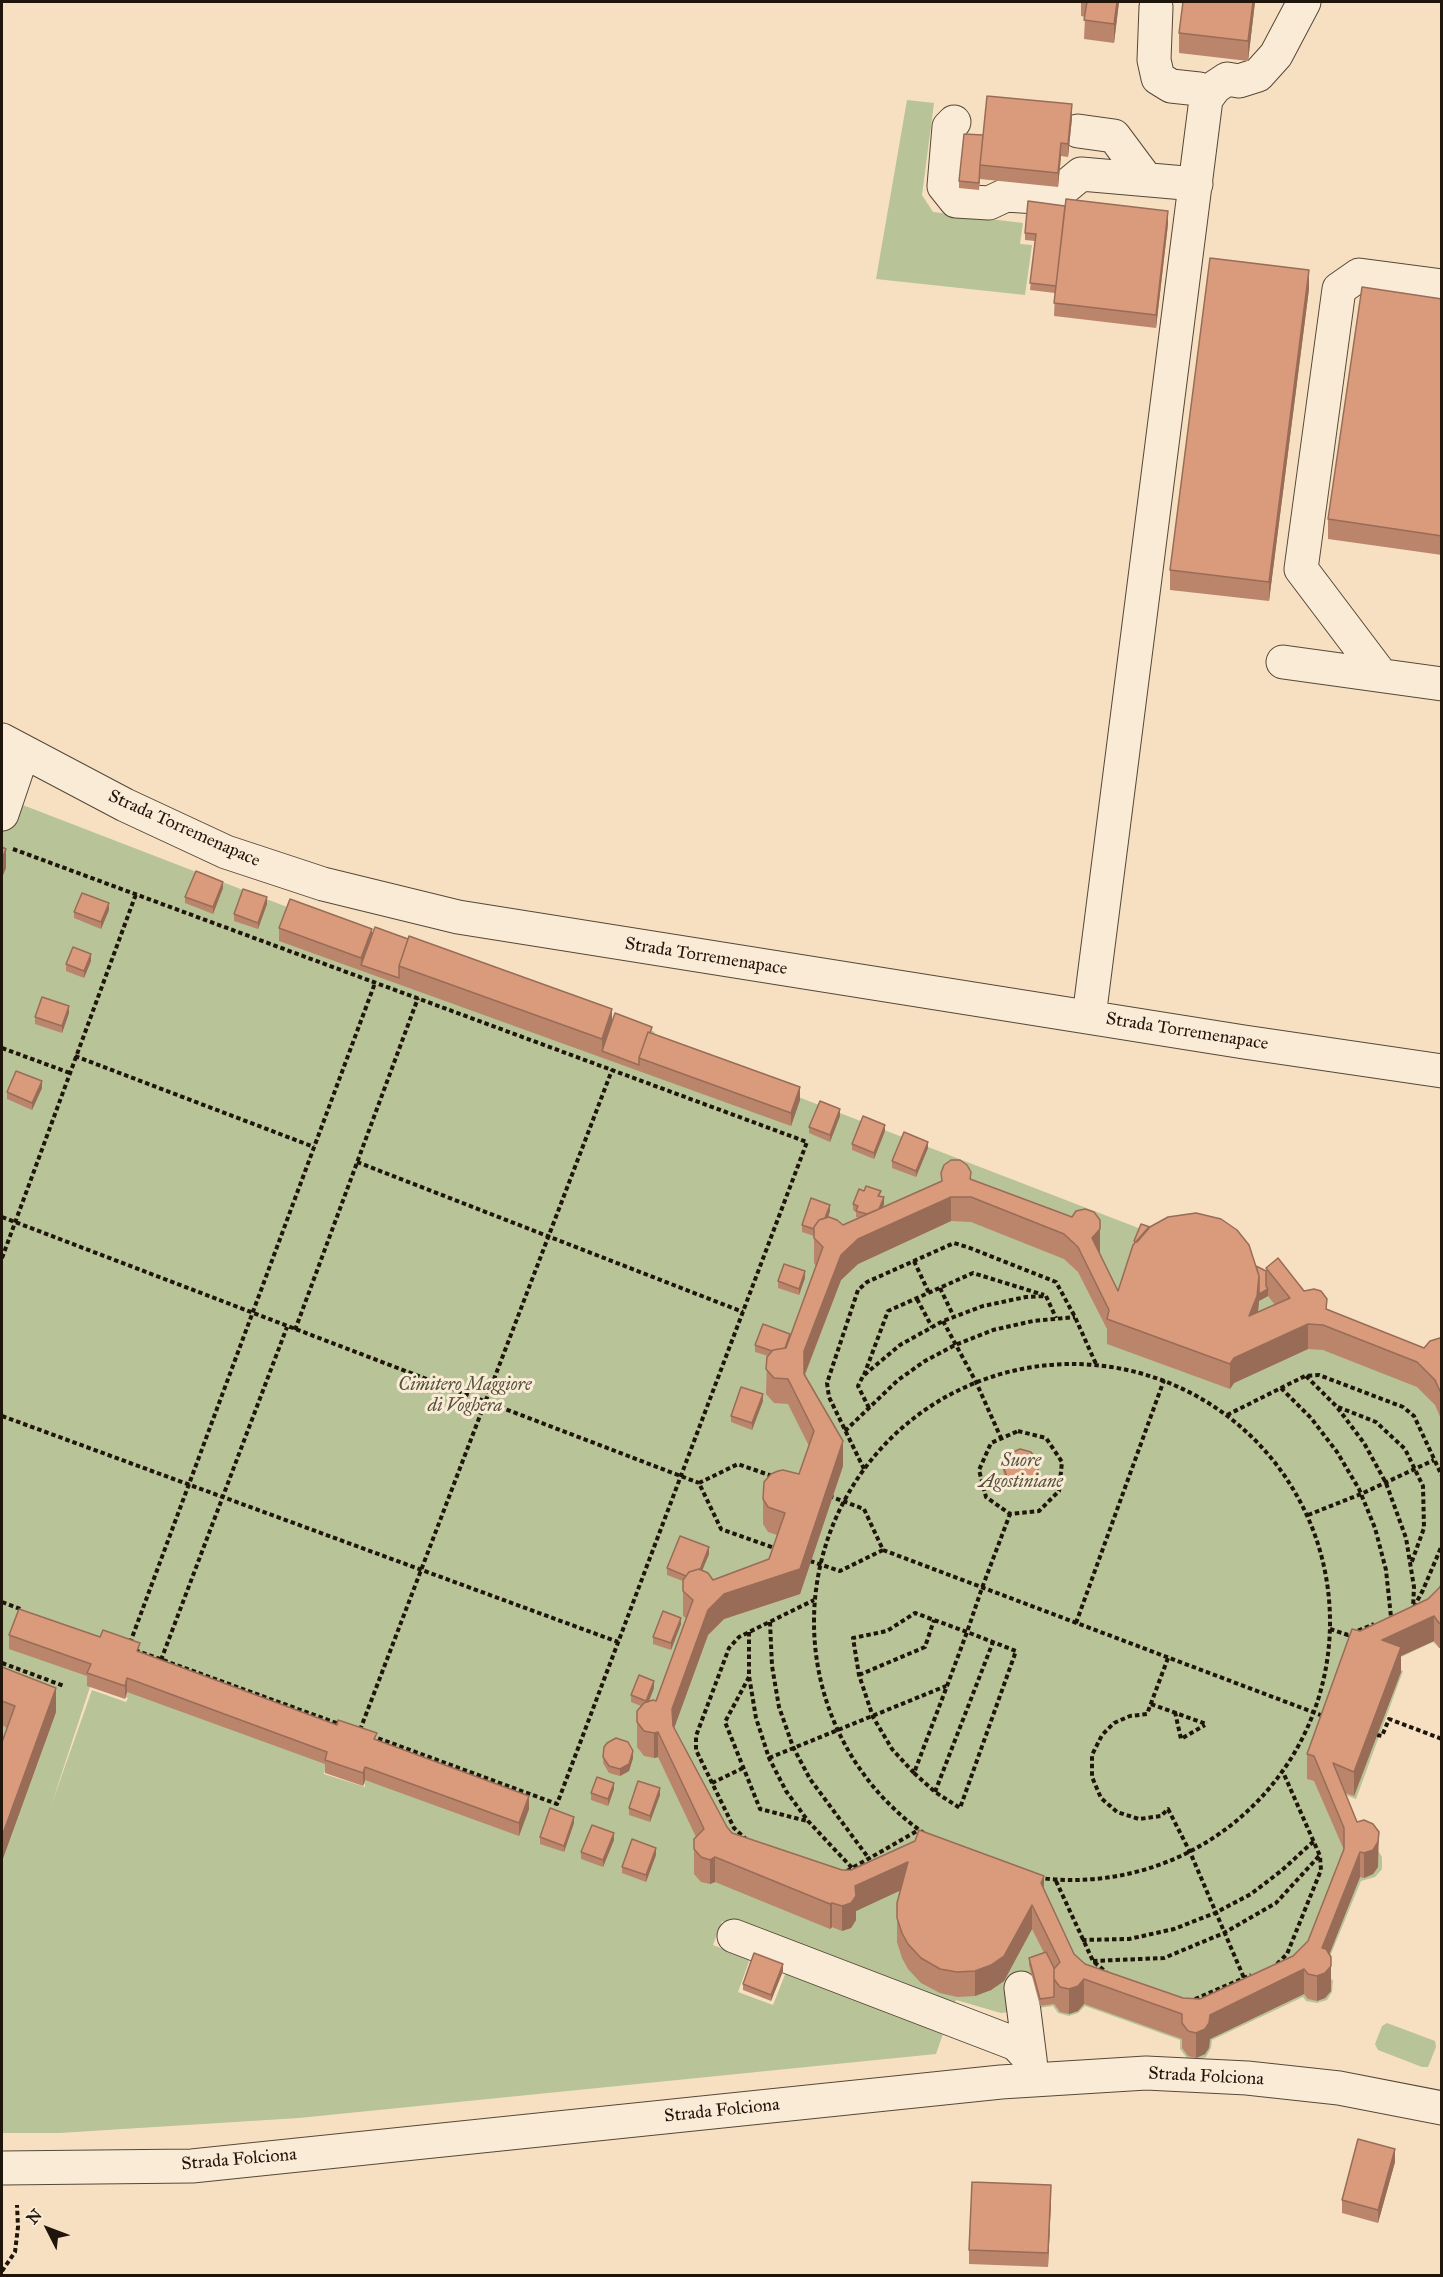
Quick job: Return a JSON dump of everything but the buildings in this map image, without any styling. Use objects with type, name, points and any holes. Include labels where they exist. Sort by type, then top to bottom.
[{"type":"street","points":[[1089,1017],[1206,99],[1215,87],[1227,79],[1239,81],[1258,75],[1276,55],[1304,2]]},
{"type":"street","points":[[1156,7],[1154,60],[1158,78],[1171,86],[1198,89],[1206,99]]},
{"type":"street","points":[[954,122],[948,127],[944,186],[956,201],[988,203],[1006,195],[1052,198],[1081,174],[1196,184]]},
{"type":"street","points":[[1078,131],[1114,136],[1146,179]]},
{"type":"street","points":[[1382,675],[1301,569],[1339,290],[1359,275],[1442,286]]},
{"type":"street","points":[[1283,662],[1442,684]]},
{"type":"street","points":[[2,813],[12,746]]},
{"type":"street","name":"Strada Torremenapace","points":[[12,746],[125,805],[226,852],[323,884],[458,917],[1442,1071]]},
{"type":"street","points":[[734,1936],[1016,2044],[1031,2070]]},
{"type":"street","points":[[1021,1988],[1031,2070]]},
{"type":"street","name":"Strada Folciona","points":[[11,2168],[192,2166],[1031,2070],[1247,2078],[1339,2088],[1442,2108]]},
{"type":"path","points":[[13,849],[418,998],[807,1142],[557,1804],[359,1731],[612,1070]]},
{"type":"path","points":[[2,1257],[135,894]]},
{"type":"path","points":[[348,1727],[128,1648],[375,983]]},
{"type":"path","points":[[295,1330],[418,998]]},
{"type":"path","points":[[2,1048],[70,1073]]},
{"type":"path","points":[[75,1056],[314,1148]]},
{"type":"path","points":[[357,1162],[743,1312]]},
{"type":"path","points":[[2,1217],[699,1483],[721,1529],[781,1550]]},
{"type":"path","points":[[864,1468],[829,1397],[827,1383],[858,1290],[867,1282],[954,1243],[1056,1282],[1075,1317],[1096,1365]]},
{"type":"path","points":[[914,1261],[929,1293]]},
{"type":"path","points":[[869,1408],[858,1386],[888,1311],[973,1272],[1046,1296],[1056,1318]]},
{"type":"path","points":[[940,1288],[954,1317]]},
{"type":"path","points":[[863,1376],[900,1345],[943,1321],[983,1306],[1026,1297],[1046,1296]]},
{"type":"path","points":[[917,1299],[932,1328]]},
{"type":"path","points":[[845,1431],[898,1380],[955,1345],[993,1330],[1033,1321],[1075,1317]]},
{"type":"path","points":[[943,1321],[976,1382],[1001,1438]]},
{"type":"path","points":[[162,1660],[287,1327]]},
{"type":"path","points":[[1055,1364],[1096,1365],[1130,1370],[1164,1380],[1197,1395],[1227,1415],[1252,1436],[1274,1460],[1293,1487],[1308,1515],[1323,1562],[1329,1591],[1330,1629],[1326,1672],[1314,1713],[1283,1772],[1257,1803],[1225,1830],[1190,1852],[1147,1870],[1102,1880],[1056,1881],[983,1866],[917,1831],[870,1786],[836,1730],[816,1667],[814,1600],[820,1564],[830,1532],[843,1501],[864,1468],[887,1441],[914,1418],[944,1398],[976,1382],[1015,1370],[1055,1364]]},
{"type":"path","points":[[1227,1415],[1305,1376],[1319,1375],[1403,1407],[1414,1416],[1442,1476]]},
{"type":"path","points":[[1305,1376],[1337,1407],[1364,1443],[1386,1483],[1406,1538],[1413,1587],[1413,1608]]},
{"type":"path","points":[[1076,1623],[1164,1380]]},
{"type":"path","points":[[1281,1388],[1311,1418],[1337,1452],[1361,1494],[1375,1528],[1386,1570],[1391,1617]]},
{"type":"path","points":[[1337,1407],[1376,1422],[1406,1449],[1423,1486],[1424,1528],[1410,1567]]},
{"type":"path","points":[[2,1416],[618,1642]]},
{"type":"path","points":[[1018,1431],[1046,1438],[1062,1462],[1059,1491],[1039,1511],[1010,1514],[986,1497],[979,1470],[991,1443],[1001,1438],[1018,1431]]},
{"type":"path","points":[[1308,1515],[1361,1494],[1434,1460]]},
{"type":"path","points":[[699,1483],[738,1464],[781,1479]]},
{"type":"path","points":[[832,1497],[864,1509],[883,1550],[1328,1718]]},
{"type":"path","points":[[914,1773],[1010,1514]]},
{"type":"path","points":[[1406,1611],[1413,1608],[1423,1590],[1442,1545]]},
{"type":"path","points":[[810,1561],[840,1571],[883,1550]]},
{"type":"path","points":[[748,1840],[734,1828],[696,1750],[696,1737],[729,1648],[739,1637],[814,1600]]},
{"type":"path","points":[[2,1602],[33,1614]]},
{"type":"path","points":[[915,1613],[967,1632],[1016,1651],[960,1808],[935,1792],[892,1749],[873,1717],[859,1676],[853,1638],[887,1630],[915,1613]]},
{"type":"path","points":[[1330,1629],[1348,1635],[1398,1614]]},
{"type":"path","points":[[859,1676],[925,1647],[934,1620]]},
{"type":"path","points":[[770,1622],[772,1666],[779,1707],[793,1748],[810,1779],[870,1860]]},
{"type":"path","points":[[749,1632],[749,1676],[756,1718],[769,1758],[786,1791],[808,1821],[853,1869]]},
{"type":"path","points":[[935,1792],[993,1642]]},
{"type":"path","points":[[1168,1658],[1147,1714],[1130,1716],[1114,1723],[1102,1735],[1092,1755],[1092,1777],[1101,1798],[1117,1812],[1139,1819],[1161,1816],[1168,1809],[1190,1852],[1244,1978]]},
{"type":"path","points":[[2,1663],[64,1686]]},
{"type":"path","points":[[749,1676],[725,1722],[743,1768],[760,1809],[808,1821]]},
{"type":"path","points":[[769,1758],[947,1686]]},
{"type":"path","points":[[1151,1704],[1175,1712],[1206,1724],[1181,1739],[1175,1712]]},
{"type":"path","points":[[1377,1735],[1382,1737],[1389,1719],[1442,1739]]},
{"type":"path","points":[[712,1783],[743,1768]]},
{"type":"path","points":[[1270,1967],[1279,1963],[1287,1953],[1321,1870],[1320,1856],[1283,1772]]},
{"type":"path","points":[[844,1873],[917,1831]]},
{"type":"path","points":[[1082,1940],[1129,1939],[1174,1929],[1215,1913],[1251,1894],[1314,1841]]},
{"type":"path","points":[[1093,1962],[1164,1958],[1224,1934],[1276,1903],[1320,1856]]},
{"type":"path","points":[[1056,1881],[1093,1962],[1107,1973],[1117,1977]]},
{"type":"path","points":[[1190,1999],[1198,1999],[1253,1975]]},
{"type":"path","points":[[2,2271],[15,2252],[18,2227],[17,2188],[11,2168]]},
{"type":"green space","points":[[907,100],[934,103],[922,195],[933,212],[1023,223],[1020,244],[1032,245],[1025,295],[876,279]]},
{"type":"green space","name":"Cimitero Maggiore di Voghera","points":[[2,797],[370,939],[611,1025],[614,1017],[655,1032],[651,1044],[801,1098],[1141,1229],[1305,1315],[1441,1363],[1441,1649],[1433,1642],[1386,1664],[1403,1671],[1356,1799],[1338,1792],[1359,1843],[1375,1846],[1382,1857],[1382,1869],[1375,1877],[1361,1881],[1324,1971],[1333,1981],[1332,1992],[1327,2000],[1317,2003],[1306,2001],[1303,1997],[1212,2040],[1206,2057],[1197,2060],[1187,2058],[1180,2049],[1180,2040],[1085,2006],[1078,2013],[1069,2016],[1058,2013],[1053,2006],[1001,2013],[956,2000],[952,2009],[722,1921],[713,1945],[750,1959],[738,1992],[773,2005],[786,1972],[944,2031],[936,2054],[299,2118],[59,2133],[2,2133]],"holes":[[[91,1684],[128,1698],[126,1702],[92,1690],[51,1806]],[[325,1770],[365,1784],[365,1787],[324,1774]]]},
{"type":"green space","points":[[1387,2023],[1435,2041],[1436,2047],[1428,2067],[1422,2067],[1378,2050],[1375,2044],[1382,2026]]},
{"type":"park label","name":"Suore Agostiniane","points":[[1021,1472]]}]
